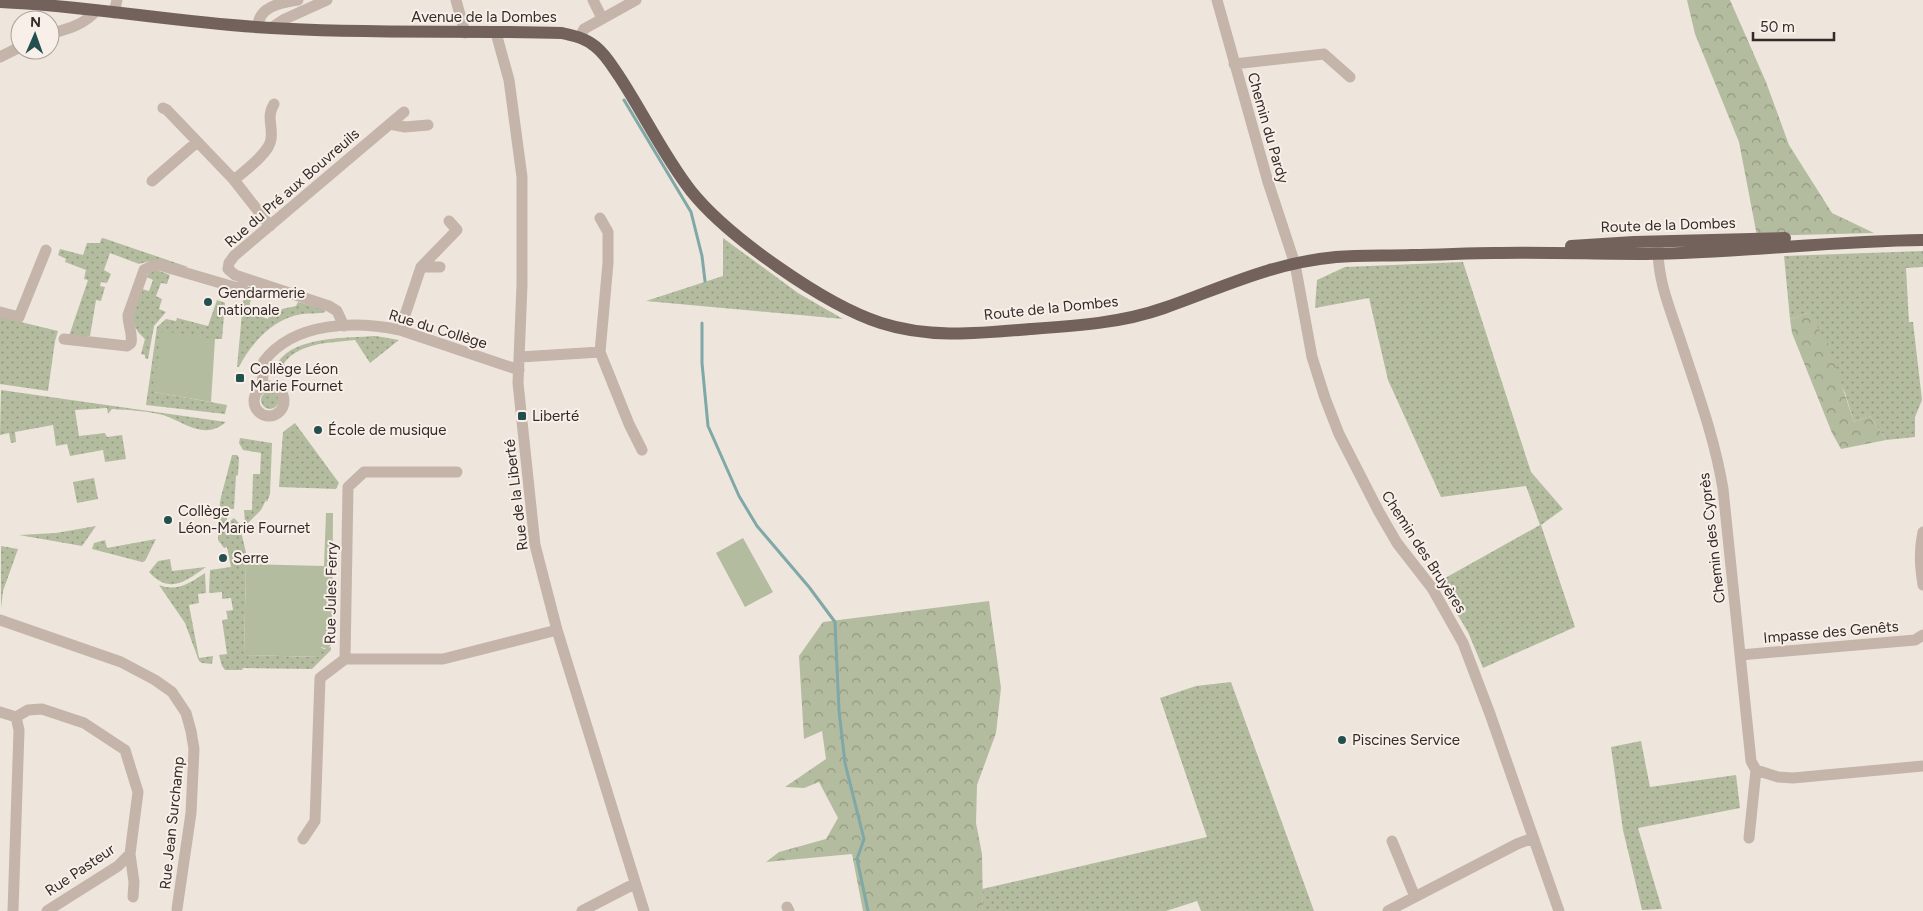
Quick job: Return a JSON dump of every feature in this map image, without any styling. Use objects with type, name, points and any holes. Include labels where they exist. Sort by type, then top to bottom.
[{"type":"main road","name":"Avenue de la Dombes","points":[[0,2],[49,4],[97,10],[116,6],[264,28],[348,32],[562,33],[580,37],[597,47],[608,60],[682,178]]},
{"type":"main road","name":"Route de la Dombes","points":[[682,178],[697,198],[730,229],[803,283],[859,314],[880,322],[918,331],[973,333],[1061,327],[1100,322],[1162,309],[1282,265],[1340,257],[1496,253],[1590,245],[1658,247],[1785,238],[1841,242],[1923,240]]},
{"type":"street","points":[[298,0],[273,5],[259,20],[264,28],[324,1]]},
{"type":"street","points":[[305,0],[324,1]]},
{"type":"street","points":[[456,0],[465,33]]},
{"type":"street","points":[[593,0],[602,18]]},
{"type":"street","points":[[580,37],[584,29],[636,0]]},
{"type":"street","name":"Chemin du Pardy","points":[[1217,0],[1234,64],[1294,264]]},
{"type":"street","points":[[60,31],[86,21],[97,10]]},
{"type":"street","name":"Rue de la Liberté","points":[[496,33],[509,80],[522,177],[522,285],[518,383],[535,545],[557,630],[634,884],[644,911]]},
{"type":"street","points":[[1234,64],[1324,54],[1350,77]]},
{"type":"street","points":[[234,180],[264,153],[271,141],[269,112],[274,104]]},
{"type":"street","points":[[162,108],[167,110],[234,180],[270,226]]},
{"type":"street","name":"Rue du Pré aux Bouvreuils","points":[[344,326],[337,311],[329,306],[235,274],[228,269],[229,262],[404,112]]},
{"type":"street","points":[[390,124],[405,127],[428,125]]},
{"type":"street","points":[[152,181],[197,142]]},
{"type":"street","points":[[600,218],[608,232],[608,263],[600,352],[629,424],[642,450]]},
{"type":"street","points":[[400,330],[421,266],[457,230],[449,221]]},
{"type":"street","name":"Chemin des Cyprès","points":[[1658,247],[1659,271],[1719,465],[1726,513],[1751,760],[1756,770],[1749,838]]},
{"type":"street","points":[[0,312],[19,317],[46,250]]},
{"type":"street","name":"Chemin des Bruyères","points":[[1294,264],[1317,376],[1339,434],[1379,512],[1398,543],[1432,588],[1463,643],[1558,911]]},
{"type":"street","points":[[64,339],[127,346],[131,343],[133,336],[128,323],[128,315],[144,270],[152,266],[159,265],[241,289],[245,278]]},
{"type":"street","points":[[421,266],[440,267]]},
{"type":"street","name":"Rue du Collège","points":[[262,387],[264,360],[278,346],[294,337],[313,331],[344,326],[383,327],[400,330],[519,370]]},
{"type":"street","points":[[520,357],[600,352]]},
{"type":"street","name":"Rue Jules Ferry","points":[[457,472],[364,472],[348,487],[344,658],[443,659],[557,630]]},
{"type":"street","points":[[1923,532],[1919,549],[1919,562],[1923,585]]},
{"type":"street","name":"Rue Jean Surchamp","points":[[0,620],[121,662],[155,680],[172,692],[186,713],[194,749],[191,813],[177,909]]},
{"type":"street","name":"Impasse des Genêts","points":[[1740,655],[1915,640],[1923,635]]},
{"type":"street","points":[[303,838],[315,821],[320,678],[344,658]]},
{"type":"street","name":"Rue Pasteur","points":[[16,716],[28,710],[42,709],[84,723],[124,750],[138,792],[130,854],[134,882],[133,897]]},
{"type":"street","points":[[0,712],[16,716],[19,730],[20,753],[13,911]]},
{"type":"street","points":[[1756,770],[1778,777],[1793,778],[1923,766]]},
{"type":"street","points":[[1388,911],[1517,844],[1533,838]]},
{"type":"street","points":[[1392,841],[1415,897]]},
{"type":"street","name":"Rue Pasteur","points":[[47,911],[118,866],[130,854]]},
{"type":"street","points":[[582,911],[634,884]]},
{"type":"green space","points":[[1687,0],[1730,0],[1766,82],[1789,145],[1832,213],[1874,233],[1757,236],[1739,142],[1695,34]]},
{"type":"green space","points":[[103,238],[188,267],[178,268],[150,261],[139,264],[110,253],[104,270],[111,274],[107,283],[101,282],[100,286],[105,287],[101,301],[96,300],[90,336],[69,336],[88,280],[84,279],[86,270],[65,262],[66,259],[58,255],[60,249],[83,255],[87,243],[100,243]]},
{"type":"green space","points":[[723,238],[798,293],[843,319],[646,301],[723,276]]},
{"type":"green space","points":[[1923,251],[1923,267],[1906,268],[1909,322],[1913,322],[1922,400],[1915,417],[1915,437],[1886,440],[1870,416],[1854,422],[1845,393],[1808,313],[1790,319],[1784,256]]},
{"type":"green space","points":[[1463,262],[1531,472],[1563,509],[1541,525],[1575,627],[1483,668],[1468,632],[1438,582],[1540,525],[1526,486],[1441,497],[1388,380],[1369,298],[1315,308],[1317,280],[1345,267]]},
{"type":"green space","points":[[154,269],[170,275],[167,284],[161,283],[156,296],[162,299],[159,309],[166,312],[154,326],[148,359],[145,358],[145,355],[141,354],[145,339],[131,320],[142,289],[149,291],[153,280],[147,277],[149,271]]},
{"type":"green space","points":[[254,286],[248,312],[250,313],[268,319],[271,311],[280,314],[282,309],[296,306],[298,302],[323,309],[326,312],[292,316],[273,326],[264,333],[250,349],[239,367],[237,367],[244,292],[248,287]]},
{"type":"green space","points":[[217,300],[225,303],[222,339],[215,339],[154,392],[227,405],[225,414],[146,405],[157,327],[166,319],[176,321],[177,318],[208,326]]},
{"type":"green space","points":[[1808,313],[1827,341],[1854,422],[1870,416],[1886,440],[1841,449],[1832,433],[1792,333],[1790,319]]},
{"type":"green space","points":[[0,317],[58,331],[48,391],[0,384]]},
{"type":"green space","points":[[162,331],[215,339],[211,402],[154,392]]},
{"type":"green space","points":[[376,336],[399,340],[370,363],[355,340],[307,347],[291,356],[284,363],[285,367],[279,365],[278,362],[286,353],[309,343],[337,338]]},
{"type":"green space","points":[[1,390],[226,422],[210,430],[202,430],[163,415],[151,413],[112,409],[108,414],[107,408],[75,410],[79,436],[105,433],[107,437],[122,435],[126,459],[105,462],[103,450],[70,456],[67,444],[56,446],[53,425],[15,432],[16,442],[11,443],[9,433],[0,435]]},
{"type":"green space","points":[[266,391],[274,391],[279,396],[277,407],[266,409],[261,404],[261,396]]},
{"type":"green space","points":[[295,423],[339,483],[336,489],[279,487],[283,432]]},
{"type":"green space","points":[[240,438],[272,443],[270,494],[261,510],[248,523],[245,523],[244,510],[252,510],[253,474],[260,474],[261,453],[243,450],[239,443]]},
{"type":"green space","points":[[232,455],[237,455],[239,458],[234,509],[219,509],[221,497]]},
{"type":"green space","points":[[94,478],[98,499],[77,503],[73,482]]},
{"type":"green space","points":[[326,513],[333,513],[332,643],[328,649],[321,647],[320,657],[244,655],[246,564],[324,566]]},
{"type":"green space","points":[[219,516],[227,516],[229,522],[234,518],[239,523],[248,561],[246,562],[244,655],[319,657],[320,647],[324,649],[331,647],[331,650],[312,669],[243,668],[242,670],[225,670],[222,666],[219,655],[227,654],[222,620],[228,619],[226,611],[233,610],[231,598],[222,599],[222,592],[209,593],[210,570],[231,567],[227,547],[224,548],[218,540]]},
{"type":"green space","points":[[96,526],[82,546],[19,535],[56,533]]},
{"type":"green space","points":[[743,538],[773,592],[745,607],[716,553]]},
{"type":"green space","points":[[156,539],[145,561],[142,562],[92,549],[94,543],[105,540],[107,548]]},
{"type":"green space","points":[[1,546],[18,549],[3,591],[1,608]]},
{"type":"green space","points":[[170,559],[172,571],[206,567],[185,581],[171,584],[164,583],[149,572],[158,561]]},
{"type":"green space","points":[[205,573],[206,593],[198,594],[199,603],[189,605],[199,658],[213,656],[212,664],[199,661],[185,623],[159,585],[178,587],[189,583]]},
{"type":"green space","points":[[989,601],[1001,688],[996,733],[977,785],[976,823],[982,854],[983,911],[863,911],[852,854],[766,862],[779,852],[826,839],[838,818],[819,782],[804,788],[785,787],[826,759],[822,731],[804,739],[799,656],[823,622]]},
{"type":"green space","points":[[1231,682],[1314,911],[1201,911],[1197,901],[1166,911],[983,911],[982,889],[1207,837],[1160,698],[1196,686]]},
{"type":"green space","points":[[1641,741],[1650,787],[1736,775],[1740,808],[1638,828],[1662,909],[1642,910],[1623,830],[1611,747]]},
{"type":"waterway","points":[[624,100],[691,212],[702,256],[705,281]]},
{"type":"waterway","points":[[702,323],[702,363],[708,426],[739,496],[757,526],[809,587],[835,622],[839,711],[845,763],[864,839],[857,859],[868,911]]},
{"type":"place","name":"Gendarmerie nationale","points":[[208,302]]},
{"type":"place","name":"Collège Léon Marie Fournet","points":[[240,378]]},
{"type":"place","name":"Liberté","points":[[522,416]]},
{"type":"place","name":"École de musique","points":[[318,430]]},
{"type":"place","name":"Collège Léon-Marie Fournet","points":[[168,520]]},
{"type":"place","name":"Serre","points":[[223,558]]},
{"type":"place","name":"Piscines Service","points":[[1342,740]]}]
